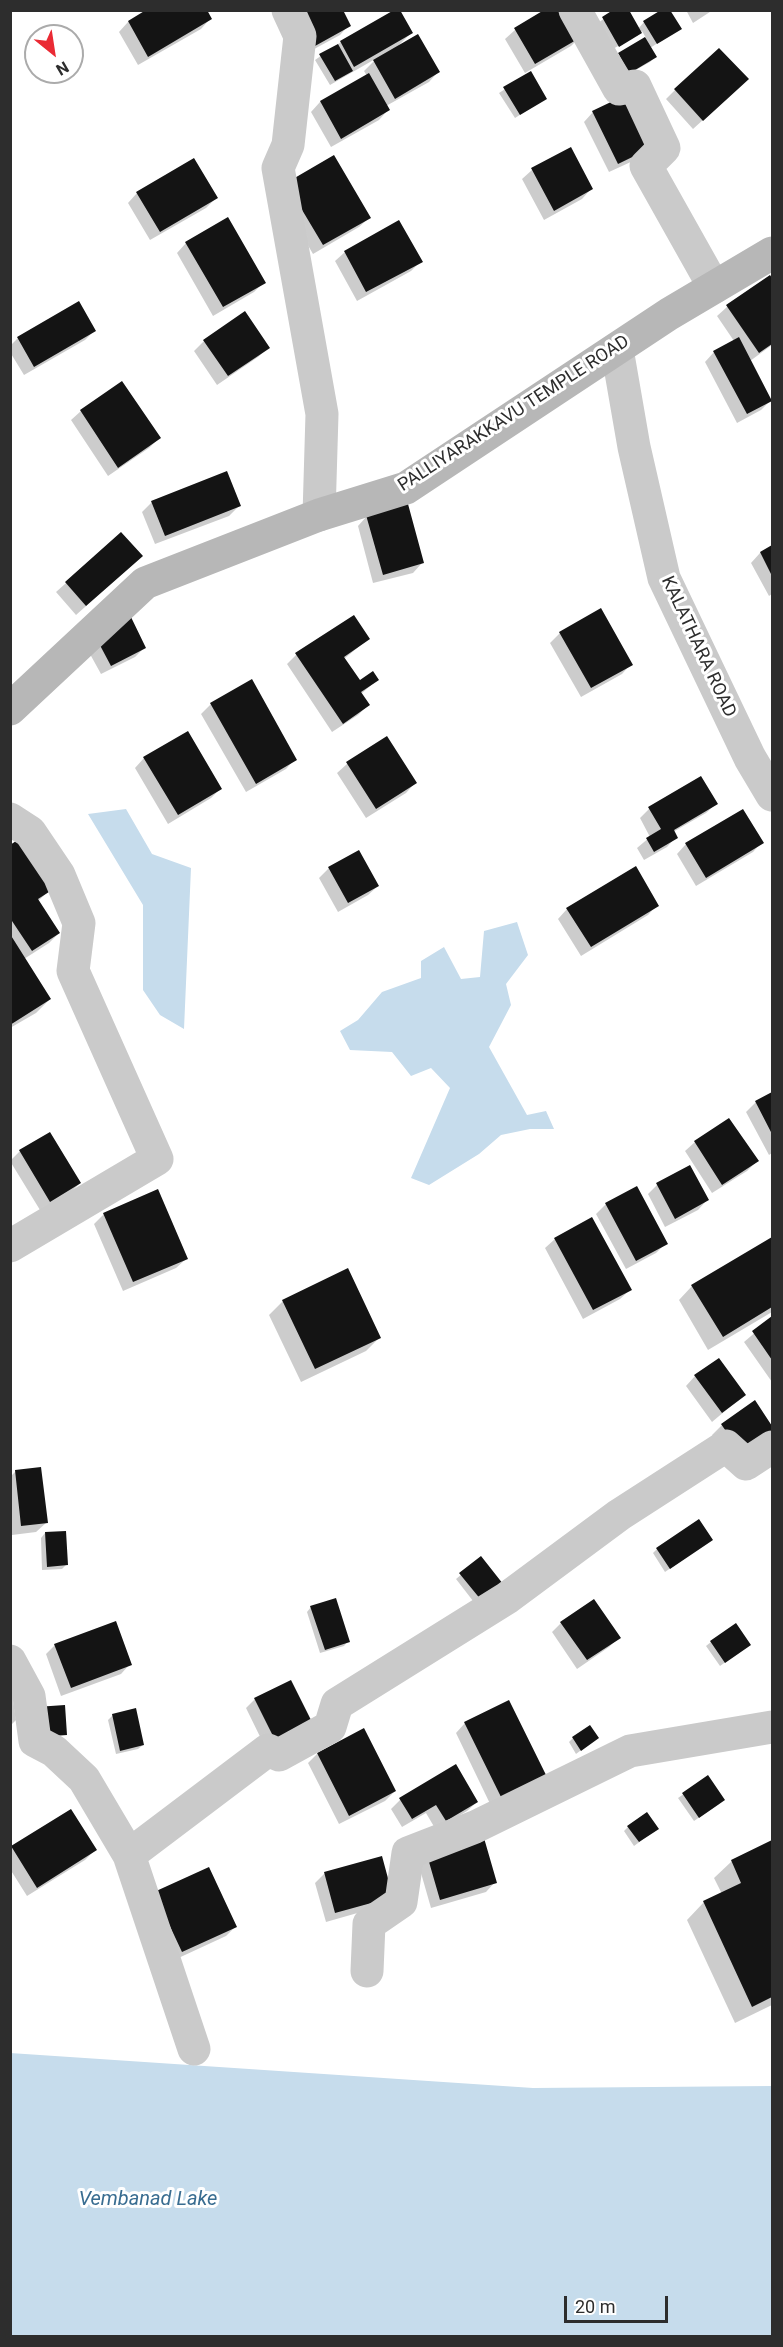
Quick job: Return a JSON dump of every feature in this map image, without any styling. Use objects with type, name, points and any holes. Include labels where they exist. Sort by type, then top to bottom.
[{"type":"street","points":[[288,10],[300,36],[288,145],[278,168],[322,414],[319,515]]},
{"type":"street","points":[[575,10],[619,89],[635,86],[664,148],[646,166],[714,287]]},
{"type":"street","name":"PALLIYARAKKAVU TEMPLE ROAD","points":[[10,709],[145,583],[319,515],[406,488],[617,349],[772,253]]},
{"type":"street","name":"KALATHARA ROAD","points":[[617,349],[634,447],[664,578],[750,759],[772,795]]},
{"type":"street","points":[[10,819],[30,832],[59,875],[79,922],[73,971],[157,1159],[10,1246]]},
{"type":"street","points":[[129,1855],[268,1750],[279,1755],[330,1727],[337,1704],[507,1598],[619,1515],[726,1446],[746,1464],[772,1447]]},
{"type":"street","points":[[10,1661],[29,1696],[35,1741],[54,1751],[84,1779],[129,1855],[194,2049]]},
{"type":"street","points":[[368,1971],[369,1924],[401,1902],[408,1853],[476,1827],[630,1751],[772,1727]]},
{"type":"water","points":[[126,809],[152,854],[191,868],[184,1029],[160,1015],[143,990],[143,905],[88,814]]},
{"type":"water","points":[[517,922],[528,955],[506,984],[511,1005],[489,1047],[527,1115],[546,1111],[554,1129],[530,1129],[501,1135],[479,1154],[429,1185],[411,1178],[450,1088],[431,1068],[411,1076],[392,1052],[350,1050],[340,1031],[358,1020],[382,992],[421,978],[421,961],[444,947],[461,979],[480,977],[484,931]]},
{"type":"water","name":"Vembanad Lake","points":[[10,2053],[533,2088],[772,2086],[772,2336],[11,2336]]},
{"type":"building","points":[[146,10],[207,10],[212,19],[148,57],[128,21]]},
{"type":"building","points":[[295,10],[343,10],[351,26],[315,46]]},
{"type":"building","points":[[394,10],[400,10],[413,33],[354,67],[340,41]]},
{"type":"building","points":[[544,10],[567,10],[583,36],[535,64],[514,28]]},
{"type":"building","points":[[613,10],[629,10],[642,33],[619,47],[602,17]]},
{"type":"building","points":[[661,10],[670,10],[682,29],[657,44],[643,21]]},
{"type":"building","points":[[418,34],[440,72],[395,99],[373,60]]},
{"type":"building","points":[[645,37],[657,57],[630,73],[618,53]]},
{"type":"building","points":[[338,44],[353,71],[335,81],[319,54]]},
{"type":"building","points":[[719,48],[749,79],[703,121],[674,89]]},
{"type":"building","points":[[531,71],[547,99],[520,115],[503,87]]},
{"type":"building","points":[[369,73],[390,110],[341,139],[320,101]]},
{"type":"building","points":[[632,92],[657,145],[618,164],[592,111]]},
{"type":"building","points":[[571,147],[593,189],[554,211],[531,168]]},
{"type":"building","points":[[334,155],[371,218],[323,245],[286,183]]},
{"type":"building","points":[[194,158],[218,198],[160,232],[136,192]]},
{"type":"building","points":[[228,217],[266,283],[223,307],[185,242]]},
{"type":"building","points":[[399,220],[423,262],[366,292],[344,251]]},
{"type":"building","points":[[770,275],[772,278],[772,344],[759,353],[726,305]]},
{"type":"building","points":[[79,301],[96,331],[34,367],[17,337]]},
{"type":"building","points":[[245,311],[270,348],[228,376],[203,340]]},
{"type":"building","points":[[739,337],[772,401],[747,414],[713,351]]},
{"type":"building","points":[[122,381],[161,438],[118,468],[80,410]]},
{"type":"building","points":[[227,471],[241,506],[165,536],[151,501]]},
{"type":"building","points":[[408,504],[424,563],[383,575],[366,515]]},
{"type":"building","points":[[121,532],[143,556],[86,606],[65,582]]},
{"type":"building","points":[[772,545],[772,576],[760,552]]},
{"type":"building","points":[[601,608],[633,665],[591,688],[559,632]]},
{"type":"building","points":[[130,615],[146,648],[111,666],[94,634]]},
{"type":"building","points":[[354,615],[370,639],[344,657],[360,680],[373,671],[379,680],[361,692],[370,705],[343,724],[295,653]]},
{"type":"building","points":[[252,679],[297,760],[256,784],[210,703]]},
{"type":"building","points":[[188,731],[222,789],[178,815],[143,757]]},
{"type":"building","points":[[387,736],[417,783],[376,809],[346,762]]},
{"type":"building","points":[[701,776],[718,804],[674,830],[678,838],[654,852],[646,838],[661,829],[648,807]]},
{"type":"building","points":[[743,809],[764,843],[706,878],[685,843]]},
{"type":"building","points":[[19,839],[52,890],[38,899],[60,933],[32,951],[10,918],[10,845]]},
{"type":"building","points":[[359,850],[379,886],[348,903],[328,867]]},
{"type":"building","points":[[636,866],[659,906],[591,947],[566,908]]},
{"type":"building","points":[[10,934],[51,999],[10,1025]]},
{"type":"building","points":[[772,1092],[772,1134],[755,1101]]},
{"type":"building","points":[[729,1118],[759,1161],[722,1185],[694,1141]]},
{"type":"building","points":[[50,1132],[81,1183],[50,1202],[19,1150]]},
{"type":"building","points":[[690,1165],[709,1200],[675,1219],[656,1183]]},
{"type":"building","points":[[637,1186],[668,1244],[636,1261],[605,1203]]},
{"type":"building","points":[[158,1189],[188,1259],[133,1282],[103,1213]]},
{"type":"building","points":[[592,1217],[632,1290],[593,1310],[554,1238]]},
{"type":"building","points":[[772,1237],[772,1307],[723,1337],[691,1285]]},
{"type":"building","points":[[348,1268],[381,1338],[315,1369],[282,1300]]},
{"type":"building","points":[[772,1316],[772,1360],[752,1331]]},
{"type":"building","points":[[719,1358],[746,1395],[722,1413],[694,1375]]},
{"type":"building","points":[[755,1400],[772,1426],[772,1441],[746,1460],[721,1424]]},
{"type":"building","points":[[41,1467],[48,1523],[21,1526],[15,1470]]},
{"type":"building","points":[[699,1519],[713,1540],[670,1569],[656,1548]]},
{"type":"building","points":[[66,1531],[68,1565],[47,1567],[45,1532]]},
{"type":"building","points":[[481,1556],[507,1589],[486,1606],[459,1573]]},
{"type":"building","points":[[336,1598],[350,1642],[325,1650],[310,1606]]},
{"type":"building","points":[[594,1599],[621,1638],[587,1660],[560,1622]]},
{"type":"building","points":[[116,1621],[132,1665],[71,1688],[54,1644]]},
{"type":"building","points":[[736,1623],[751,1645],[725,1663],[710,1641]]},
{"type":"building","points":[[291,1680],[316,1730],[279,1748],[254,1698]]},
{"type":"building","points":[[509,1700],[548,1779],[503,1801],[464,1722]]},
{"type":"building","points":[[65,1705],[67,1735],[38,1737],[36,1707]]},
{"type":"building","points":[[136,1708],[144,1745],[120,1751],[112,1714]]},
{"type":"building","points":[[590,1725],[599,1738],[581,1751],[572,1737]]},
{"type":"building","points":[[364,1728],[396,1791],[349,1816],[317,1753]]},
{"type":"building","points":[[456,1764],[478,1802],[446,1821],[436,1805],[412,1819],[399,1798]]},
{"type":"building","points":[[708,1775],[725,1800],[699,1818],[682,1793]]},
{"type":"building","points":[[71,1809],[97,1850],[37,1888],[11,1846]]},
{"type":"building","points":[[647,1812],[659,1829],[639,1842],[627,1826]]},
{"type":"building","points":[[484,1838],[497,1883],[440,1900],[427,1855]]},
{"type":"building","points":[[772,1840],[772,1997],[752,2007],[703,1901],[741,1883],[731,1860]]},
{"type":"building","points":[[382,1856],[393,1897],[335,1913],[324,1872]]},
{"type":"building","points":[[209,1867],[237,1927],[182,1952],[154,1892]]}]
